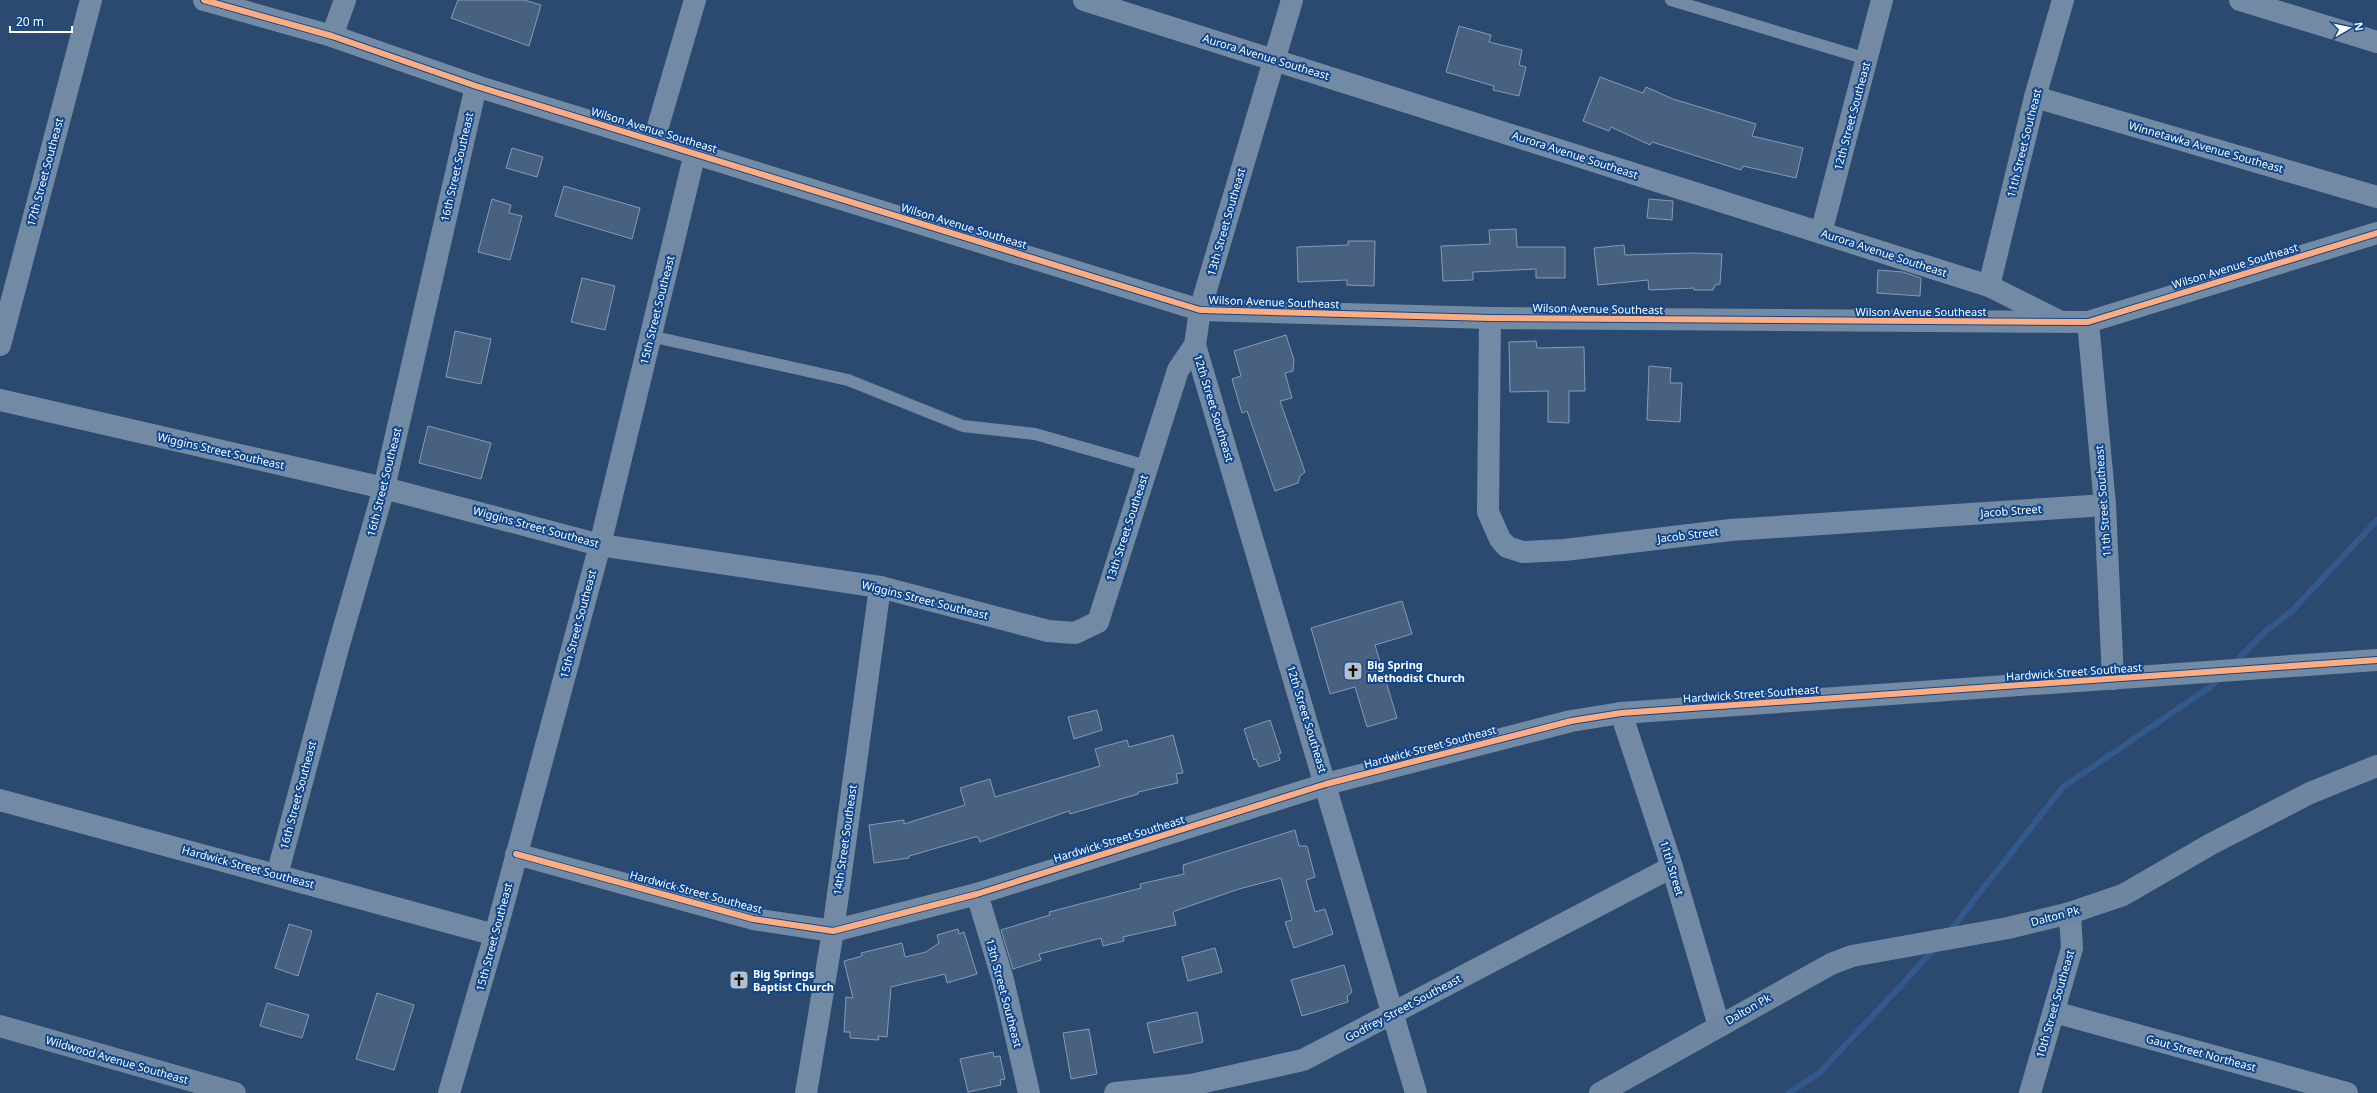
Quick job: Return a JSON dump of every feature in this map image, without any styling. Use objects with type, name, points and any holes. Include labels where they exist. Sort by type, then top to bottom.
[{"type":"main road","name":"Dalton Pk","points":[[1719,1026],[1807,976],[1852,956],[2008,928],[2070,914],[2123,895],[2211,844],[2310,793],[2377,766]]},
{"type":"main road","name":"Wildwood Avenue Southeast","points":[[0,1026],[235,1093]]},
{"type":"main road","points":[[1600,1093],[1719,1026]]},
{"type":"street","name":"17th Street Southeast","points":[[0,344],[91,0]]},
{"type":"street","name":"Wilson Avenue Southeast","points":[[204,0],[332,36],[476,86],[1200,310],[1490,318],[2088,322],[2377,233]]},
{"type":"street","points":[[332,36],[345,0]]},
{"type":"street","points":[[654,140],[695,0]]},
{"type":"street","name":"Aurora Avenue Southeast","points":[[1084,0],[1989,286],[2061,322]]},
{"type":"street","name":"13th Street Southeast","points":[[1075,633],[1098,622],[1178,370],[1195,345],[1200,310],[1272,59],[1292,0]]},
{"type":"street","name":"12th Street Southeast","points":[[1821,233],[1882,0]]},
{"type":"street","name":"11th Street Southeast","points":[[1989,286],[2035,97],[2063,0]]},
{"type":"street","points":[[2240,0],[2377,42]]},
{"type":"street","name":"16th Street Southeast","points":[[277,875],[338,648],[384,488],[476,86]]},
{"type":"street","name":"Winnetawka Avenue Southeast","points":[[2035,97],[2377,197]]},
{"type":"street","name":"15th Street Southeast","points":[[449,1093],[496,935],[516,854],[600,545],[695,153]]},
{"type":"street","name":"Jacob Street","points":[[1490,318],[1488,512],[1500,539],[1507,547],[1523,552],[1564,550],[1731,530],[2105,505]]},
{"type":"street","name":"11th Street Southeast","points":[[2088,322],[2105,505],[2113,679]]},
{"type":"street","name":"12th Street Southeast","points":[[1195,345],[1326,784],[1416,1093]]},
{"type":"street","name":"Wiggins Street Southeast","points":[[0,400],[384,488],[600,545],[880,587],[1048,631],[1075,633]]},
{"type":"street","name":"14th Street Southeast","points":[[806,1093],[833,931],[880,587]]},
{"type":"street","name":"Hardwick Street Southeast","points":[[516,854],[753,919],[833,931],[977,894],[1326,784],[1571,720],[1621,713],[2377,660]]},
{"type":"street","name":"11th Street","points":[[1621,713],[1672,867],[1719,1026]]},
{"type":"street","name":"Hardwick Street Southeast","points":[[0,800],[496,935]]},
{"type":"street","name":"Godfrey Street Southeast","points":[[1115,1093],[1191,1085],[1303,1060],[1672,867]]},
{"type":"street","name":"13th Street Southeast","points":[[977,894],[1003,980],[1029,1093]]},
{"type":"street","name":"10th Street Southeast","points":[[2030,1093],[2072,948],[2070,914]]},
{"type":"street","name":"Gaut Street Northeast","points":[[2054,1012],[2347,1093]]},
{"type":"lane","points":[[1671,0],[1867,59]]},
{"type":"lane","points":[[650,336],[848,380],[963,426],[1036,434],[1147,466]]},
{"type":"building","points":[[458,0],[524,0],[541,5],[529,46],[451,18]]},
{"type":"building","points":[[1459,26],[1491,35],[1489,42],[1522,50],[1519,65],[1526,67],[1519,96],[1493,90],[1494,86],[1446,72]]},
{"type":"building","points":[[1600,77],[1643,93],[1646,87],[1673,99],[1756,124],[1752,136],[1803,148],[1796,178],[1743,166],[1741,170],[1652,142],[1650,145],[1611,127],[1609,131],[1583,121]]},
{"type":"building","points":[[512,148],[543,157],[537,177],[506,168]]},
{"type":"building","points":[[564,186],[640,208],[632,239],[555,216]]},
{"type":"building","points":[[492,199],[511,205],[509,213],[522,216],[510,260],[478,252]]},
{"type":"building","points":[[1649,199],[1673,201],[1672,220],[1647,218]]},
{"type":"building","points":[[1516,229],[1517,247],[1565,247],[1565,278],[1536,278],[1536,269],[1473,272],[1473,280],[1443,281],[1441,246],[1490,244],[1489,230]]},
{"type":"building","points":[[1348,241],[1375,241],[1374,286],[1347,285],[1347,280],[1298,282],[1297,247],[1348,245]]},
{"type":"building","points":[[1624,245],[1625,255],[1692,253],[1722,254],[1720,284],[1715,285],[1713,290],[1694,290],[1694,288],[1649,290],[1648,280],[1598,285],[1594,248]]},
{"type":"building","points":[[1878,270],[1903,272],[1921,278],[1920,296],[1877,293]]},
{"type":"building","points":[[582,278],[615,286],[605,330],[571,322]]},
{"type":"building","points":[[455,331],[491,339],[481,384],[446,377]]},
{"type":"building","points":[[1286,335],[1294,360],[1293,371],[1285,373],[1292,398],[1280,401],[1305,472],[1300,476],[1298,483],[1275,491],[1247,411],[1242,413],[1232,379],[1241,376],[1234,351]]},
{"type":"building","points":[[1536,341],[1537,348],[1584,347],[1585,391],[1569,391],[1569,423],[1548,422],[1548,391],[1510,392],[1509,342]]},
{"type":"building","points":[[1649,366],[1671,368],[1670,383],[1682,383],[1680,422],[1647,420]]},
{"type":"building","points":[[428,426],[491,443],[481,479],[419,463]]},
{"type":"building","name":"Big Spring Methodist Church","points":[[1402,601],[1412,634],[1375,645],[1397,718],[1367,727],[1355,687],[1330,694],[1311,628]]},
{"type":"building","points":[[1097,710],[1102,730],[1074,739],[1068,717]]},
{"type":"building","points":[[1270,720],[1281,753],[1278,754],[1280,760],[1259,767],[1256,759],[1254,760],[1244,729]]},
{"type":"building","points":[[1173,735],[1183,773],[1176,774],[1178,783],[1138,792],[1138,794],[1070,814],[1069,811],[980,842],[978,837],[975,837],[909,856],[909,858],[874,863],[869,825],[904,820],[904,824],[965,805],[960,788],[990,779],[995,797],[1100,766],[1095,749],[1127,740],[1129,747]]},
{"type":"building","points":[[1295,830],[1299,846],[1307,846],[1315,877],[1306,880],[1315,912],[1325,909],[1333,934],[1294,948],[1285,922],[1292,920],[1281,878],[1239,889],[1175,911],[1173,913],[1176,925],[1123,937],[1124,941],[1103,946],[1101,938],[1039,954],[1041,960],[1013,969],[1001,930],[1050,915],[1049,912],[1141,888],[1140,884],[1184,874],[1183,865]]},
{"type":"building","points":[[289,924],[312,931],[298,976],[275,968]]},
{"type":"building","points":[[958,929],[959,934],[964,932],[977,974],[947,983],[945,974],[891,987],[887,1037],[878,1036],[879,1040],[850,1038],[850,1032],[844,1032],[846,997],[853,998],[844,961],[862,956],[861,953],[902,943],[905,957],[926,952],[939,943],[937,935]]},
{"type":"building","points":[[1215,948],[1222,972],[1188,981],[1182,957]]},
{"type":"building","points":[[1344,965],[1352,992],[1347,996],[1348,1002],[1302,1016],[1291,980]]},
{"type":"building","points":[[377,993],[414,1005],[394,1070],[356,1059]]},
{"type":"building","points":[[267,1003],[309,1015],[302,1038],[260,1026]]},
{"type":"building","points":[[1197,1012],[1203,1042],[1154,1053],[1147,1023]]},
{"type":"building","points":[[1089,1029],[1097,1074],[1071,1079],[1063,1033]]},
{"type":"building","points":[[993,1052],[994,1057],[1000,1056],[1005,1079],[1000,1080],[1001,1085],[968,1092],[960,1059]]},
{"type":"waterway","points":[[2234,663],[2267,630],[2291,612],[2377,520]]},
{"type":"waterway","points":[[1949,932],[2063,787],[2210,687],[2220,677]]},
{"type":"waterway","points":[[1789,1093],[1819,1073],[1935,948]]},
{"type":"cycle path","points":[[204,0],[332,36],[476,86],[1200,310],[1490,318],[2088,322],[2377,233]]},
{"type":"cycle path","points":[[516,854],[753,919],[833,931],[977,894],[1326,784],[1571,721],[1621,713],[2377,660]]},
{"type":"place","name":"Big Spring Methodist Church","points":[[1353,671]]},
{"type":"place","name":"Big Springs Baptist Church","points":[[739,980]]}]
